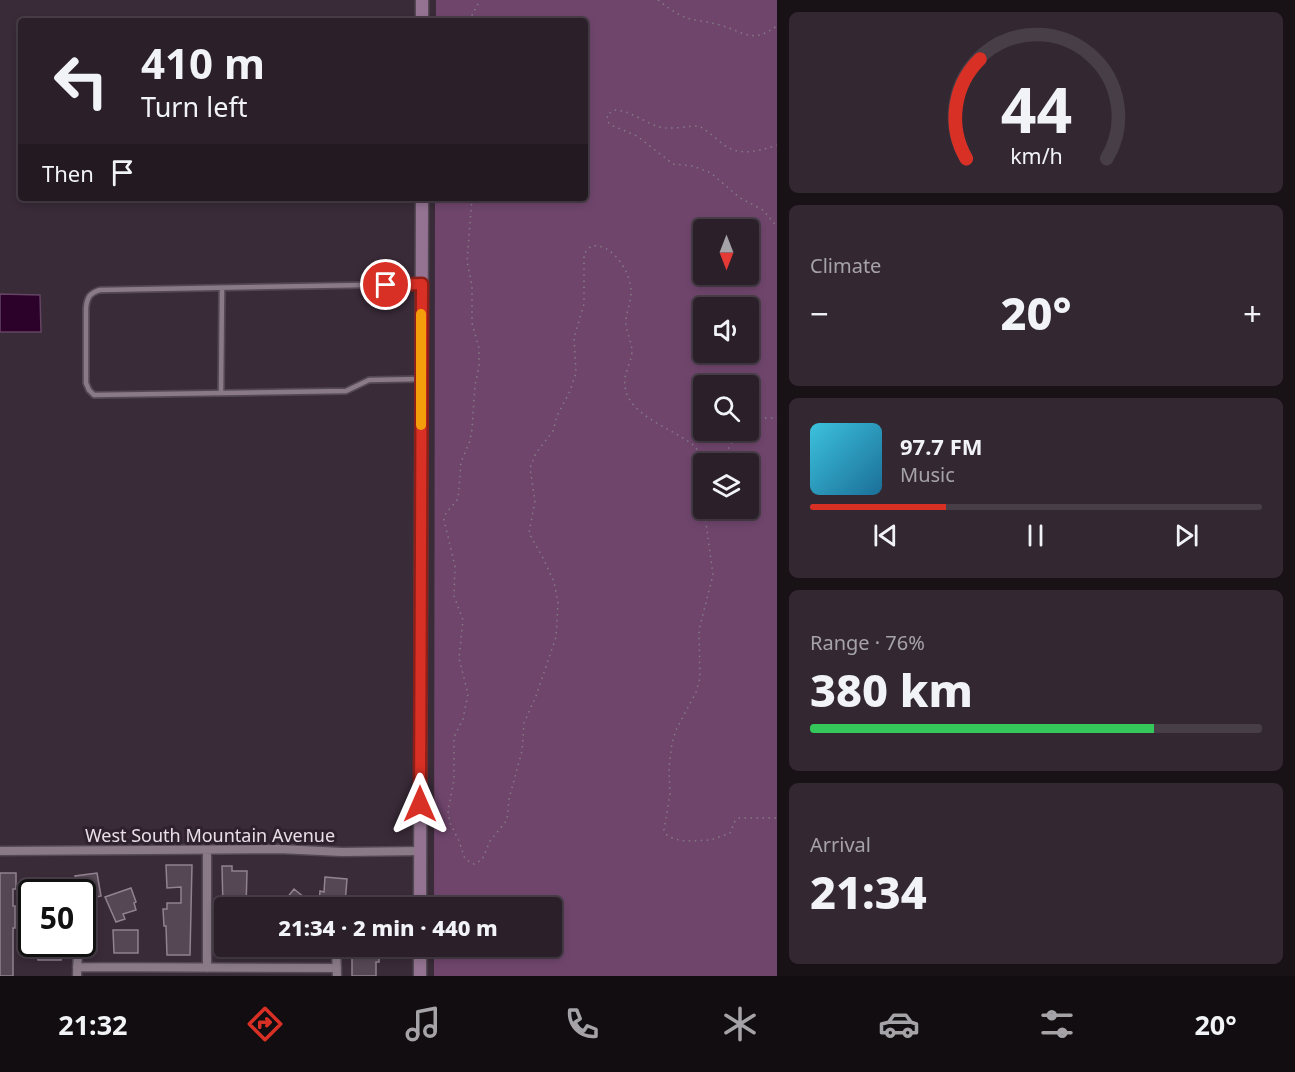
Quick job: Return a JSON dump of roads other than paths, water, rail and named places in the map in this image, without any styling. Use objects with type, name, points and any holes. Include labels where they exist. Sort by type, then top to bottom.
[{"type":"main road","points":[[422,0],[422,18]]},
{"type":"main road","points":[[420,897],[422,201]]},
{"type":"main road","points":[[420,957],[420,976]]},
{"type":"street","name":"West South Mountain Avenue","points":[[0,851],[279,849],[342,852],[420,851]]},
{"type":"street","points":[[207,850],[207,968]]},
{"type":"street","points":[[77,971],[207,968],[337,972],[336,957]]},
{"type":"lane","points":[[421,379],[369,380],[346,392],[94,395],[86,383],[86,308],[87,299],[93,292],[100,290],[422,284]]},
{"type":"lane","points":[[221,393],[222,288]]}]
